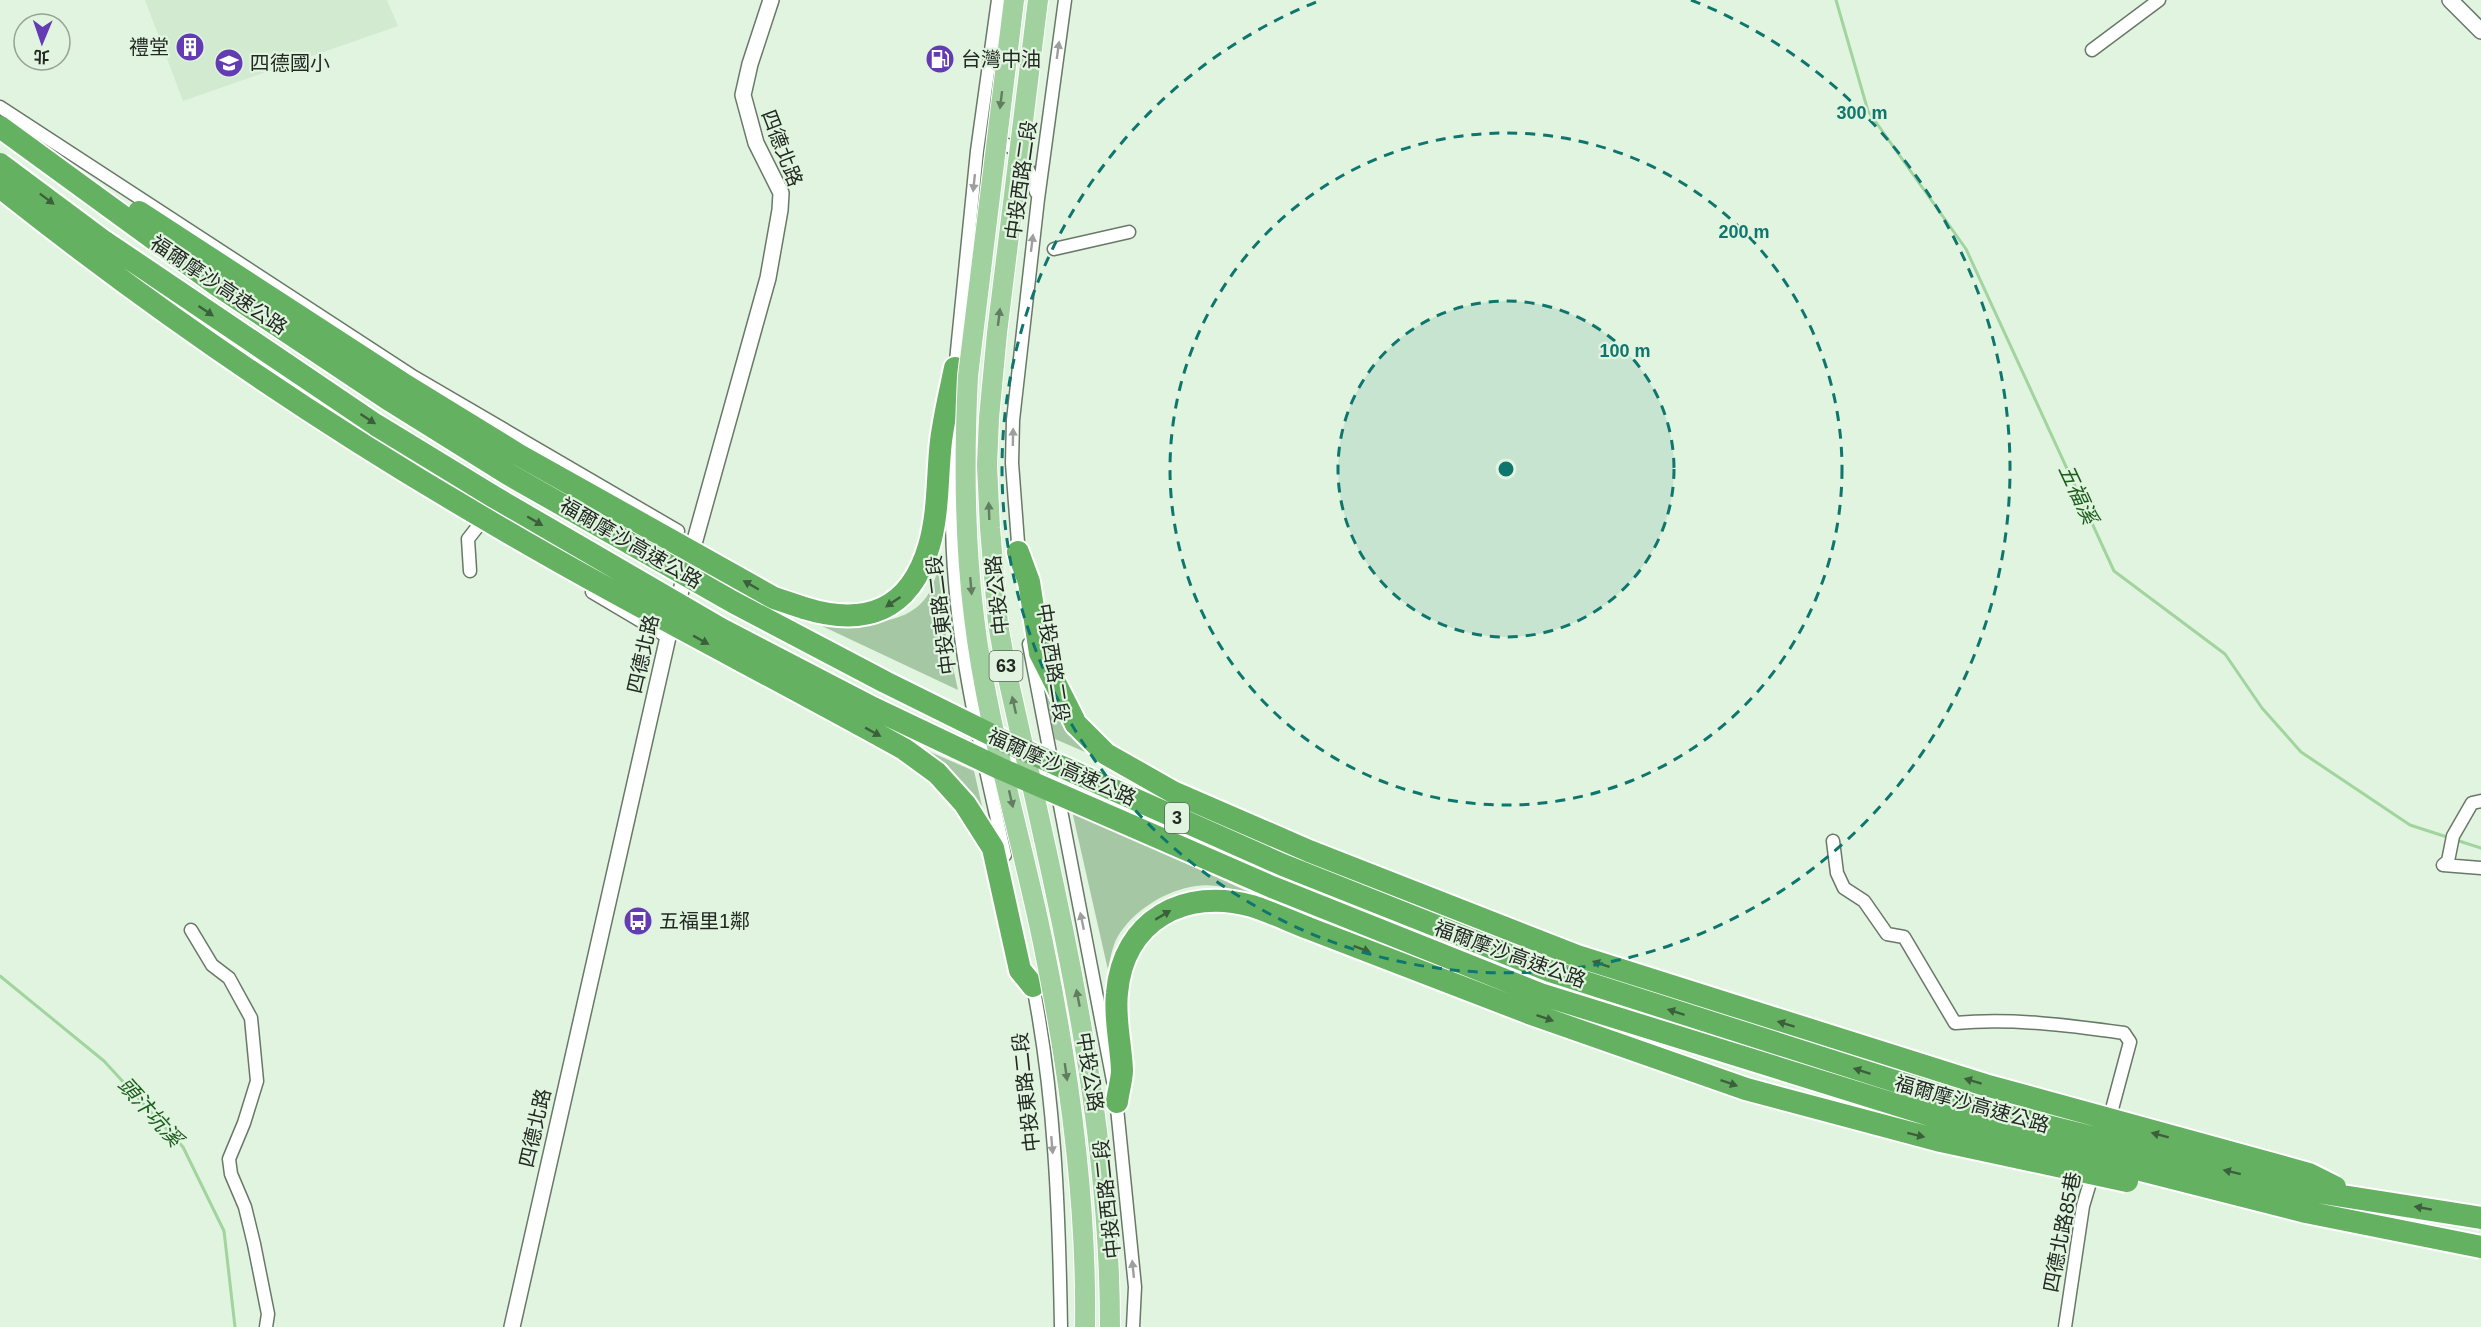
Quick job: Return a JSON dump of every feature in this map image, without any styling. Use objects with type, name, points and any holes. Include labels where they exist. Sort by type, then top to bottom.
[{"type":"highway","points":[[0,115],[206,256],[519,455],[774,598],[831,616],[865,615],[878,611],[901,596],[923,561],[931,535],[941,439],[955,368]]},
{"type":"highway","name":"福爾摩沙高速公路","points":[[0,127],[217,285],[391,401],[508,474],[733,602],[1008,743],[1283,866],[1550,971],[1992,1113],[2298,1189],[2356,1196],[2481,1218]]},
{"type":"highway","name":"福爾摩沙高速公路","points":[[0,164],[102,240],[202,309],[376,424],[494,497],[721,629],[873,708],[999,768],[1272,887],[1540,994],[1952,1122],[2306,1212],[2481,1247]]},
{"type":"highway","points":[[0,187],[84,254],[183,325],[362,444],[482,518],[904,749],[944,781],[965,804],[993,848],[1020,970],[1033,986]]},
{"type":"highway","points":[[1018,552],[1029,582],[1040,653],[1076,724],[1106,754],[1173,792],[1309,851],[1577,956],[1985,1085],[2120,1124],[2309,1174],[2356,1196]]},
{"type":"highway","points":[[1117,1102],[1122,1072],[1115,1016],[1117,992],[1126,950],[1136,936],[1172,909],[1197,902],[1219,901],[1252,906],[1529,1013],[1746,1089],[1878,1125],[2017,1158],[2168,1190],[2306,1212]]},
{"type":"main road","name":"中投公路","points":[[1014,0],[968,376],[966,429],[968,561],[982,673],[1043,943],[1061,1038],[1078,1162],[1084,1248],[1085,1327]]},
{"type":"main road","name":"中投公路","points":[[1038,0],[997,333],[987,465],[990,528],[998,624],[1006,669],[1068,948],[1095,1100],[1110,1260],[1110,1327]]},
{"type":"street","name":"四德北路","points":[[512,1327],[668,637],[693,540],[768,278],[781,193],[756,143],[743,95],[750,64],[771,0]]},
{"type":"street","name":"中投東路二段","points":[[998,0],[977,151],[955,368],[951,519],[961,637],[981,745],[1033,986],[1051,1123],[1059,1224],[1061,1321]]},
{"type":"street","name":"中投西路二段","points":[[1065,0],[1038,199],[1013,420],[1012,463],[1018,552],[1032,667],[1117,1102],[1135,1287],[1133,1322]]},
{"type":"street","points":[[2092,50],[2159,0]]},
{"type":"street","points":[[2450,0],[2481,31]]},
{"type":"street","points":[[0,107],[414,377],[693,540]]},
{"type":"street","points":[[977,151],[984,144],[997,143],[1016,150],[1030,170],[1038,199]]},
{"type":"street","points":[[0,192],[145,308],[480,526],[668,637]]},
{"type":"street","points":[[1054,249],[1129,232]]},
{"type":"street","points":[[470,571],[468,539],[480,526],[528,444]]},
{"type":"street","points":[[682,585],[702,595]]},
{"type":"street","points":[[2481,801],[2472,803],[2453,836],[2448,861],[2443,865],[2481,868]]},
{"type":"street","name":"四德北路85巷","points":[[1833,841],[1837,873],[1844,888],[1864,901],[1887,934],[1904,936],[1955,1023],[1993,1019],[2046,1023],[2124,1034],[2130,1042],[2083,1206],[2065,1327]]},
{"type":"street","points":[[191,930],[212,965],[230,978],[251,1018],[257,1081],[244,1123],[229,1159],[231,1174],[244,1207],[254,1244],[268,1314],[267,1327]]},
{"type":"street","points":[[1061,1321],[1080,1327]]},
{"type":"street","points":[[1123,1327],[1133,1322]]},
{"type":"shaded area","name":"四德國小","points":[[145,0],[387,0],[398,26],[183,101]]},
{"type":"shaded area","points":[[941,560],[945,631],[958,690],[805,618],[869,622],[900,617],[913,610],[928,595]]},
{"type":"shaded area","points":[[1045,690],[1052,708],[1085,752],[1055,739]]},
{"type":"shaded area","points":[[914,745],[974,771],[985,819]]},
{"type":"shaded area","points":[[1072,811],[1251,893],[1203,885],[1185,888],[1162,897],[1151,903],[1123,928],[1114,945],[1108,970]]},
{"type":"waterway","name":"五福溪","points":[[1836,0],[1868,111],[1966,249],[2114,571],[2225,654],[2262,708],[2301,752],[2410,825],[2450,838]]},
{"type":"waterway","name":"五福溪","points":[[2456,840],[2481,848]]},
{"type":"waterway","name":"頭汴坑溪","points":[[0,976],[104,1061],[183,1147],[224,1231],[235,1327]]},
{"type":"place","name":"禮堂","points":[[190,47]]},
{"type":"place","name":"台灣中油","points":[[940,59]]},
{"type":"place","name":"四德國小","points":[[229,63]]},
{"type":"place","name":"五福里1鄰","points":[[638,921]]}]
